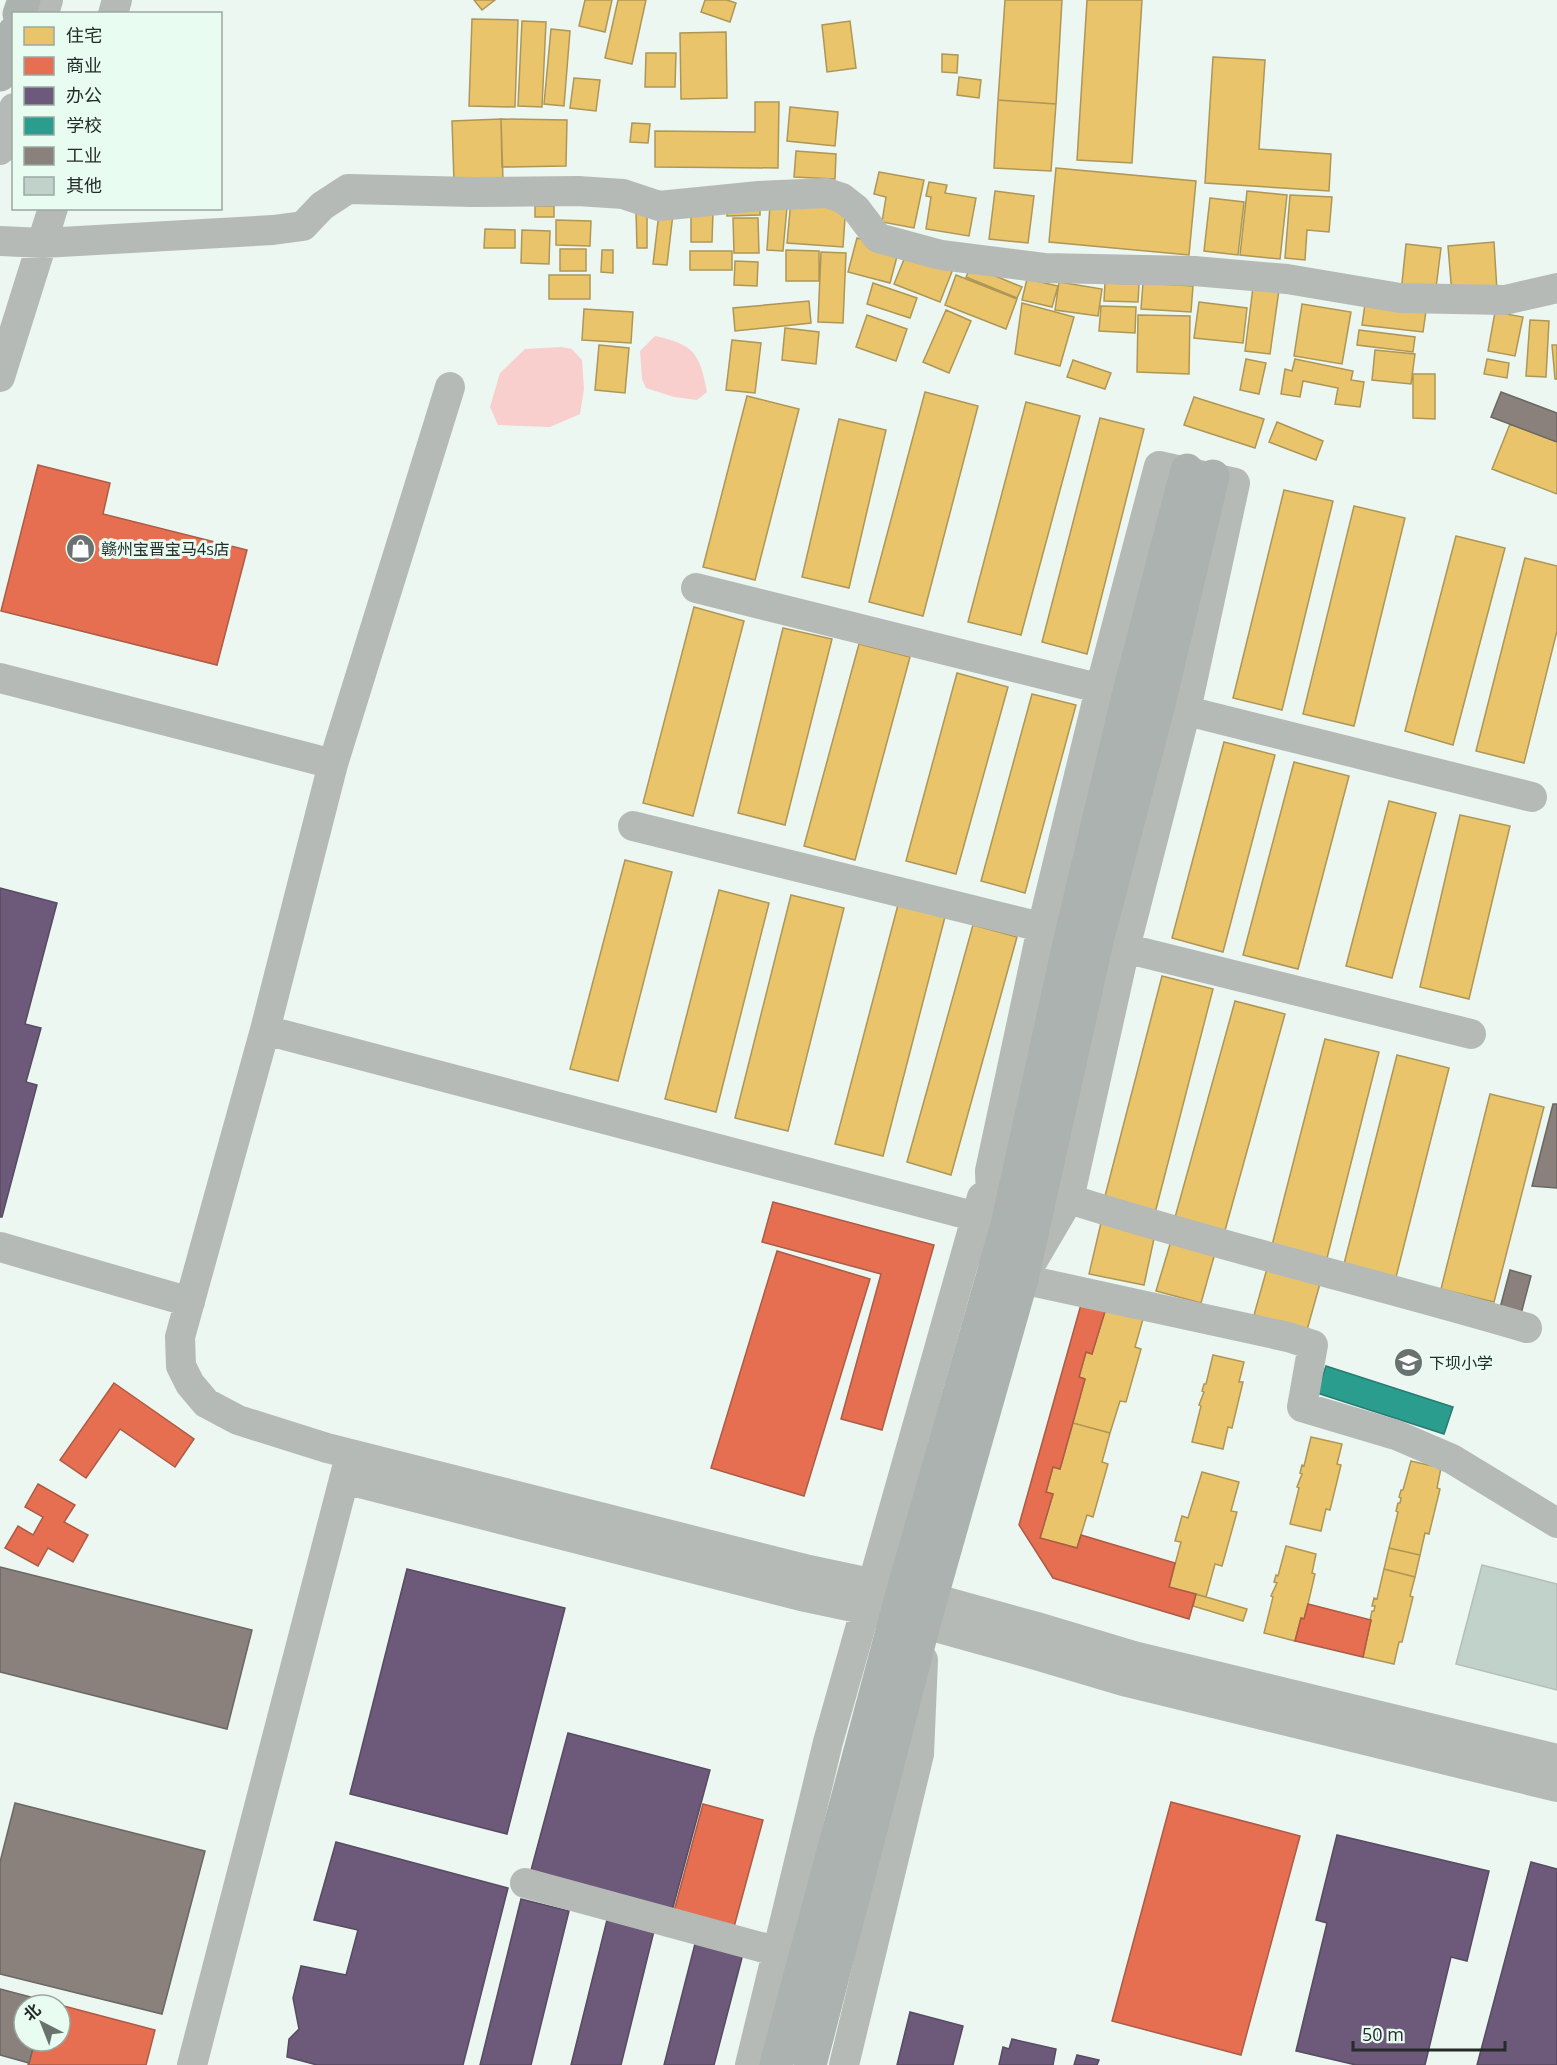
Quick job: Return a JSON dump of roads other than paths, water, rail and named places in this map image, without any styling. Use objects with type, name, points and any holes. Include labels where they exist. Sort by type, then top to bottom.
[{"type":"main road","points":[[0,75],[12,38]]},
{"type":"main road","points":[[776,2065],[899,1603],[1008,1275],[1084,938],[1199,475]]},
{"type":"main road","points":[[1008,1275],[992,1221],[1084,938]]},
{"type":"main road","points":[[810,2065],[899,1603]]},
{"type":"street","points":[[0,150],[12,114]]},
{"type":"street","points":[[0,241],[43,243],[273,230],[303,226],[322,206],[348,189],[472,192],[578,191],[623,194],[659,206],[759,196],[827,193],[842,198],[856,209],[878,238],[941,255],[964,258],[1044,268],[1194,272],[1287,279],[1400,298],[1505,300],[1557,288]]},
{"type":"street","points":[[0,377],[52,210]]},
{"type":"street","points":[[450,387],[333,764],[265,1030],[180,1337],[181,1366],[190,1384],[206,1402],[238,1420],[347,1467],[797,1567],[1127,1682],[1557,1787]]},
{"type":"street","points":[[750,2065],[828,1742],[899,1603],[992,1221],[990,1171],[1084,938],[1199,475]]},
{"type":"street","points":[[696,588],[1532,797]]},
{"type":"street","points":[[0,678],[333,764]]},
{"type":"street","points":[[633,826],[1471,1034]]},
{"type":"street","points":[[1084,938],[1069,1199],[1008,1275],[1288,1337],[1313,1345],[1302,1407],[1396,1436],[1452,1459],[1557,1523]]},
{"type":"street","points":[[265,1030],[992,1221]]},
{"type":"street","points":[[1069,1199],[1165,1230],[1412,1294],[1527,1328]]},
{"type":"street","points":[[0,1248],[190,1302]]},
{"type":"street","points":[[192,2065],[347,1467]]},
{"type":"street","points":[[899,1603],[1134,1656],[1557,1759]]},
{"type":"street","points":[[844,2065],[919,1754],[899,1603]]},
{"type":"street","points":[[525,1882],[778,1952]]},
{"type":"place","name":"赣州宝晋宝马4s店","points":[[80,549]]},
{"type":"place","name":"下坝小学","points":[[1408,1363]]}]
